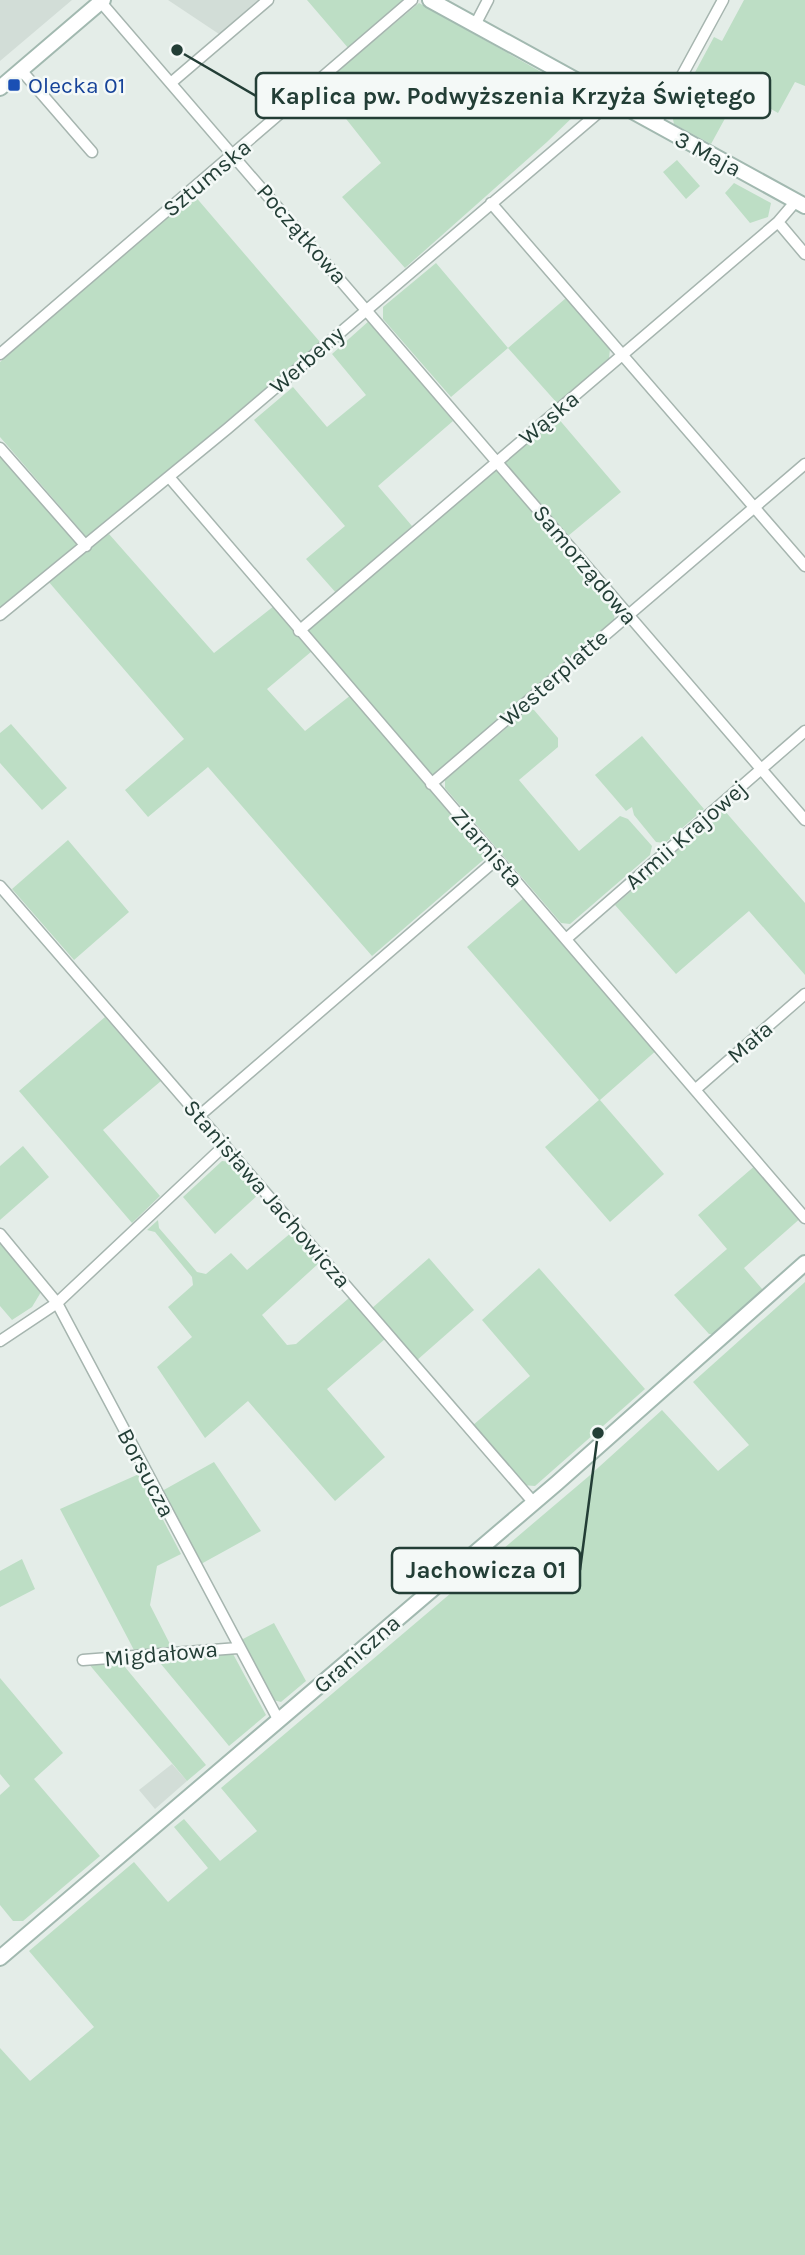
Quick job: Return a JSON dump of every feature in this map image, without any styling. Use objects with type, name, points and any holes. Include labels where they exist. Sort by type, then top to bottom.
[{"type":"street","points":[[172,82],[268,0]]},
{"type":"street","name":"Sztumska","points":[[0,354],[234,156],[412,0]]},
{"type":"street","name":"3 Maja","points":[[430,0],[611,102],[801,204]]},
{"type":"street","points":[[475,24],[488,0]]},
{"type":"street","points":[[655,125],[723,0]]},
{"type":"street","points":[[0,88],[101,1]]},
{"type":"street","name":"Początkowa","points":[[101,1],[366,309]]},
{"type":"street","points":[[21,70],[92,152]]},
{"type":"street","name":"Werbeny","points":[[0,615],[169,477],[611,102]]},
{"type":"street","points":[[491,203],[805,566]]},
{"type":"street","name":"Wąska","points":[[299,631],[801,204]]},
{"type":"street","points":[[778,222],[805,254]]},
{"type":"street","name":"Samorządowa","points":[[366,309],[805,820]]},
{"type":"street","points":[[0,448],[86,546]]},
{"type":"street","name":"Westerplatte","points":[[431,784],[805,464]]},
{"type":"street","name":"Ziarnista","points":[[169,477],[805,1218]]},
{"type":"street","name":"Armii Krajowej","points":[[566,939],[805,731]]},
{"type":"street","points":[[199,1116],[497,859]]},
{"type":"street","name":"Stanisława Jachowicza","points":[[0,887],[534,1503]]},
{"type":"street","name":"Mała","points":[[696,1089],[805,994]]},
{"type":"street","points":[[0,1341],[57,1303],[225,1145]]},
{"type":"street","name":"Borsucza","points":[[0,1234],[57,1303],[279,1721]]},
{"type":"street","name":"Graniczna","points":[[0,1958],[534,1503],[805,1263]]},
{"type":"street","name":"Migdałowa","points":[[83,1660],[238,1648]]},
{"type":"shaded area","points":[[0,0],[72,0],[0,61]]},
{"type":"shaded area","points":[[168,0],[258,0],[219,34]]},
{"type":"shaded area","points":[[172,1764],[187,1781],[155,1809],[139,1790]]},
{"type":"green space","points":[[307,0],[407,0],[349,49]]},
{"type":"green space","points":[[744,0],[805,0],[805,86],[795,82],[778,113],[740,91],[711,144],[674,124],[672,115],[714,37],[722,41]]},
{"type":"green space","points":[[419,3],[584,96],[580,110],[547,142],[405,268],[342,197],[381,163],[320,86]]},
{"type":"green space","points":[[677,160],[700,186],[686,199],[663,172]]},
{"type":"green space","points":[[734,183],[771,203],[768,217],[750,223],[725,193]]},
{"type":"green space","points":[[194,195],[320,342],[88,539],[0,437],[0,362]]},
{"type":"green space","points":[[436,263],[508,348],[451,397],[383,319],[383,307]]},
{"type":"green space","points":[[566,298],[610,349],[609,359],[557,403],[508,348]]},
{"type":"green space","points":[[370,320],[453,421],[378,486],[412,526],[337,594],[306,559],[345,526],[254,420],[293,387],[327,427],[366,395],[332,354]]},
{"type":"green space","points":[[557,417],[621,492],[568,536],[504,462]]},
{"type":"green space","points":[[0,454],[79,546],[0,609]]},
{"type":"green space","points":[[497,468],[615,607],[614,622],[430,778],[305,632]]},
{"type":"green space","points":[[109,534],[214,653],[274,606],[312,651],[267,689],[305,731],[351,695],[489,855],[372,956],[208,767],[148,817],[125,790],[184,739],[48,581]]},
{"type":"green space","points":[[529,709],[534,710],[558,738],[558,747],[519,780],[579,851],[620,816],[628,819],[652,846],[650,855],[570,924],[561,923],[445,788],[445,780]]},
{"type":"green space","points":[[11,724],[67,788],[42,810],[0,763],[0,733]]},
{"type":"green space","points":[[642,736],[704,809],[665,843],[656,842],[634,815],[632,807],[626,811],[595,775]]},
{"type":"green space","points":[[724,810],[805,903],[805,975],[749,911],[676,974],[615,905]]},
{"type":"green space","points":[[68,840],[129,912],[74,960],[12,889]]},
{"type":"green space","points":[[526,896],[658,1049],[600,1100],[664,1174],[610,1222],[545,1147],[599,1100],[467,947]]},
{"type":"green space","points":[[105,1017],[161,1081],[103,1130],[160,1196],[132,1223],[19,1091]]},
{"type":"green space","points":[[23,1146],[49,1177],[0,1220],[0,1166]]},
{"type":"green space","points":[[222,1161],[231,1162],[259,1194],[215,1234],[183,1197]]},
{"type":"green space","points":[[757,1164],[803,1216],[744,1268],[763,1290],[713,1334],[709,1334],[674,1295],[727,1249],[698,1215]]},
{"type":"green space","points":[[158,1220],[159,1228],[197,1272],[206,1274],[231,1253],[247,1270],[292,1232],[319,1263],[262,1315],[287,1345],[296,1344],[349,1298],[385,1339],[327,1389],[385,1457],[335,1501],[248,1401],[205,1438],[157,1367],[192,1337],[168,1307],[193,1285],[192,1277],[155,1232],[147,1230]]},
{"type":"green space","points":[[0,1240],[35,1280],[41,1292],[32,1307],[12,1320],[0,1306]]},
{"type":"green space","points":[[429,1258],[474,1310],[416,1361],[371,1309]]},
{"type":"green space","points":[[539,1268],[645,1389],[535,1486],[522,1485],[472,1426],[530,1376],[482,1320]]},
{"type":"green space","points":[[805,1282],[805,2255],[0,2255],[0,2048],[30,2081],[94,2027],[29,1951],[134,1862],[168,1902],[208,1868],[174,1827],[184,1819],[220,1861],[257,1831],[221,1788],[589,1476],[662,1410],[718,1471],[749,1445],[693,1382]]},
{"type":"green space","points":[[214,1462],[261,1531],[201,1564],[162,1491]]},
{"type":"green space","points":[[139,1474],[181,1554],[157,1566],[150,1605],[173,1650],[135,1652],[60,1509]]},
{"type":"green space","points":[[22,1559],[35,1589],[0,1607],[0,1571]]},
{"type":"green space","points":[[274,1623],[306,1681],[281,1702],[273,1700],[241,1640]]},
{"type":"green space","points":[[232,1652],[266,1715],[229,1746],[156,1658]]},
{"type":"green space","points":[[120,1661],[206,1765],[187,1781],[88,1663]]},
{"type":"green space","points":[[0,1678],[63,1753],[34,1779],[100,1856],[23,1921],[13,1921],[0,1905],[0,1795],[10,1786],[0,1774]]},
{"type":"place","name":"Kaplica pw. Podwyższenia Krzyża Świętego","points":[[177,50]]},
{"type":"place","name":"Olecka 01","points":[[14,85]]},
{"type":"place","name":"Jachowicza 01","points":[[598,1433]]}]
